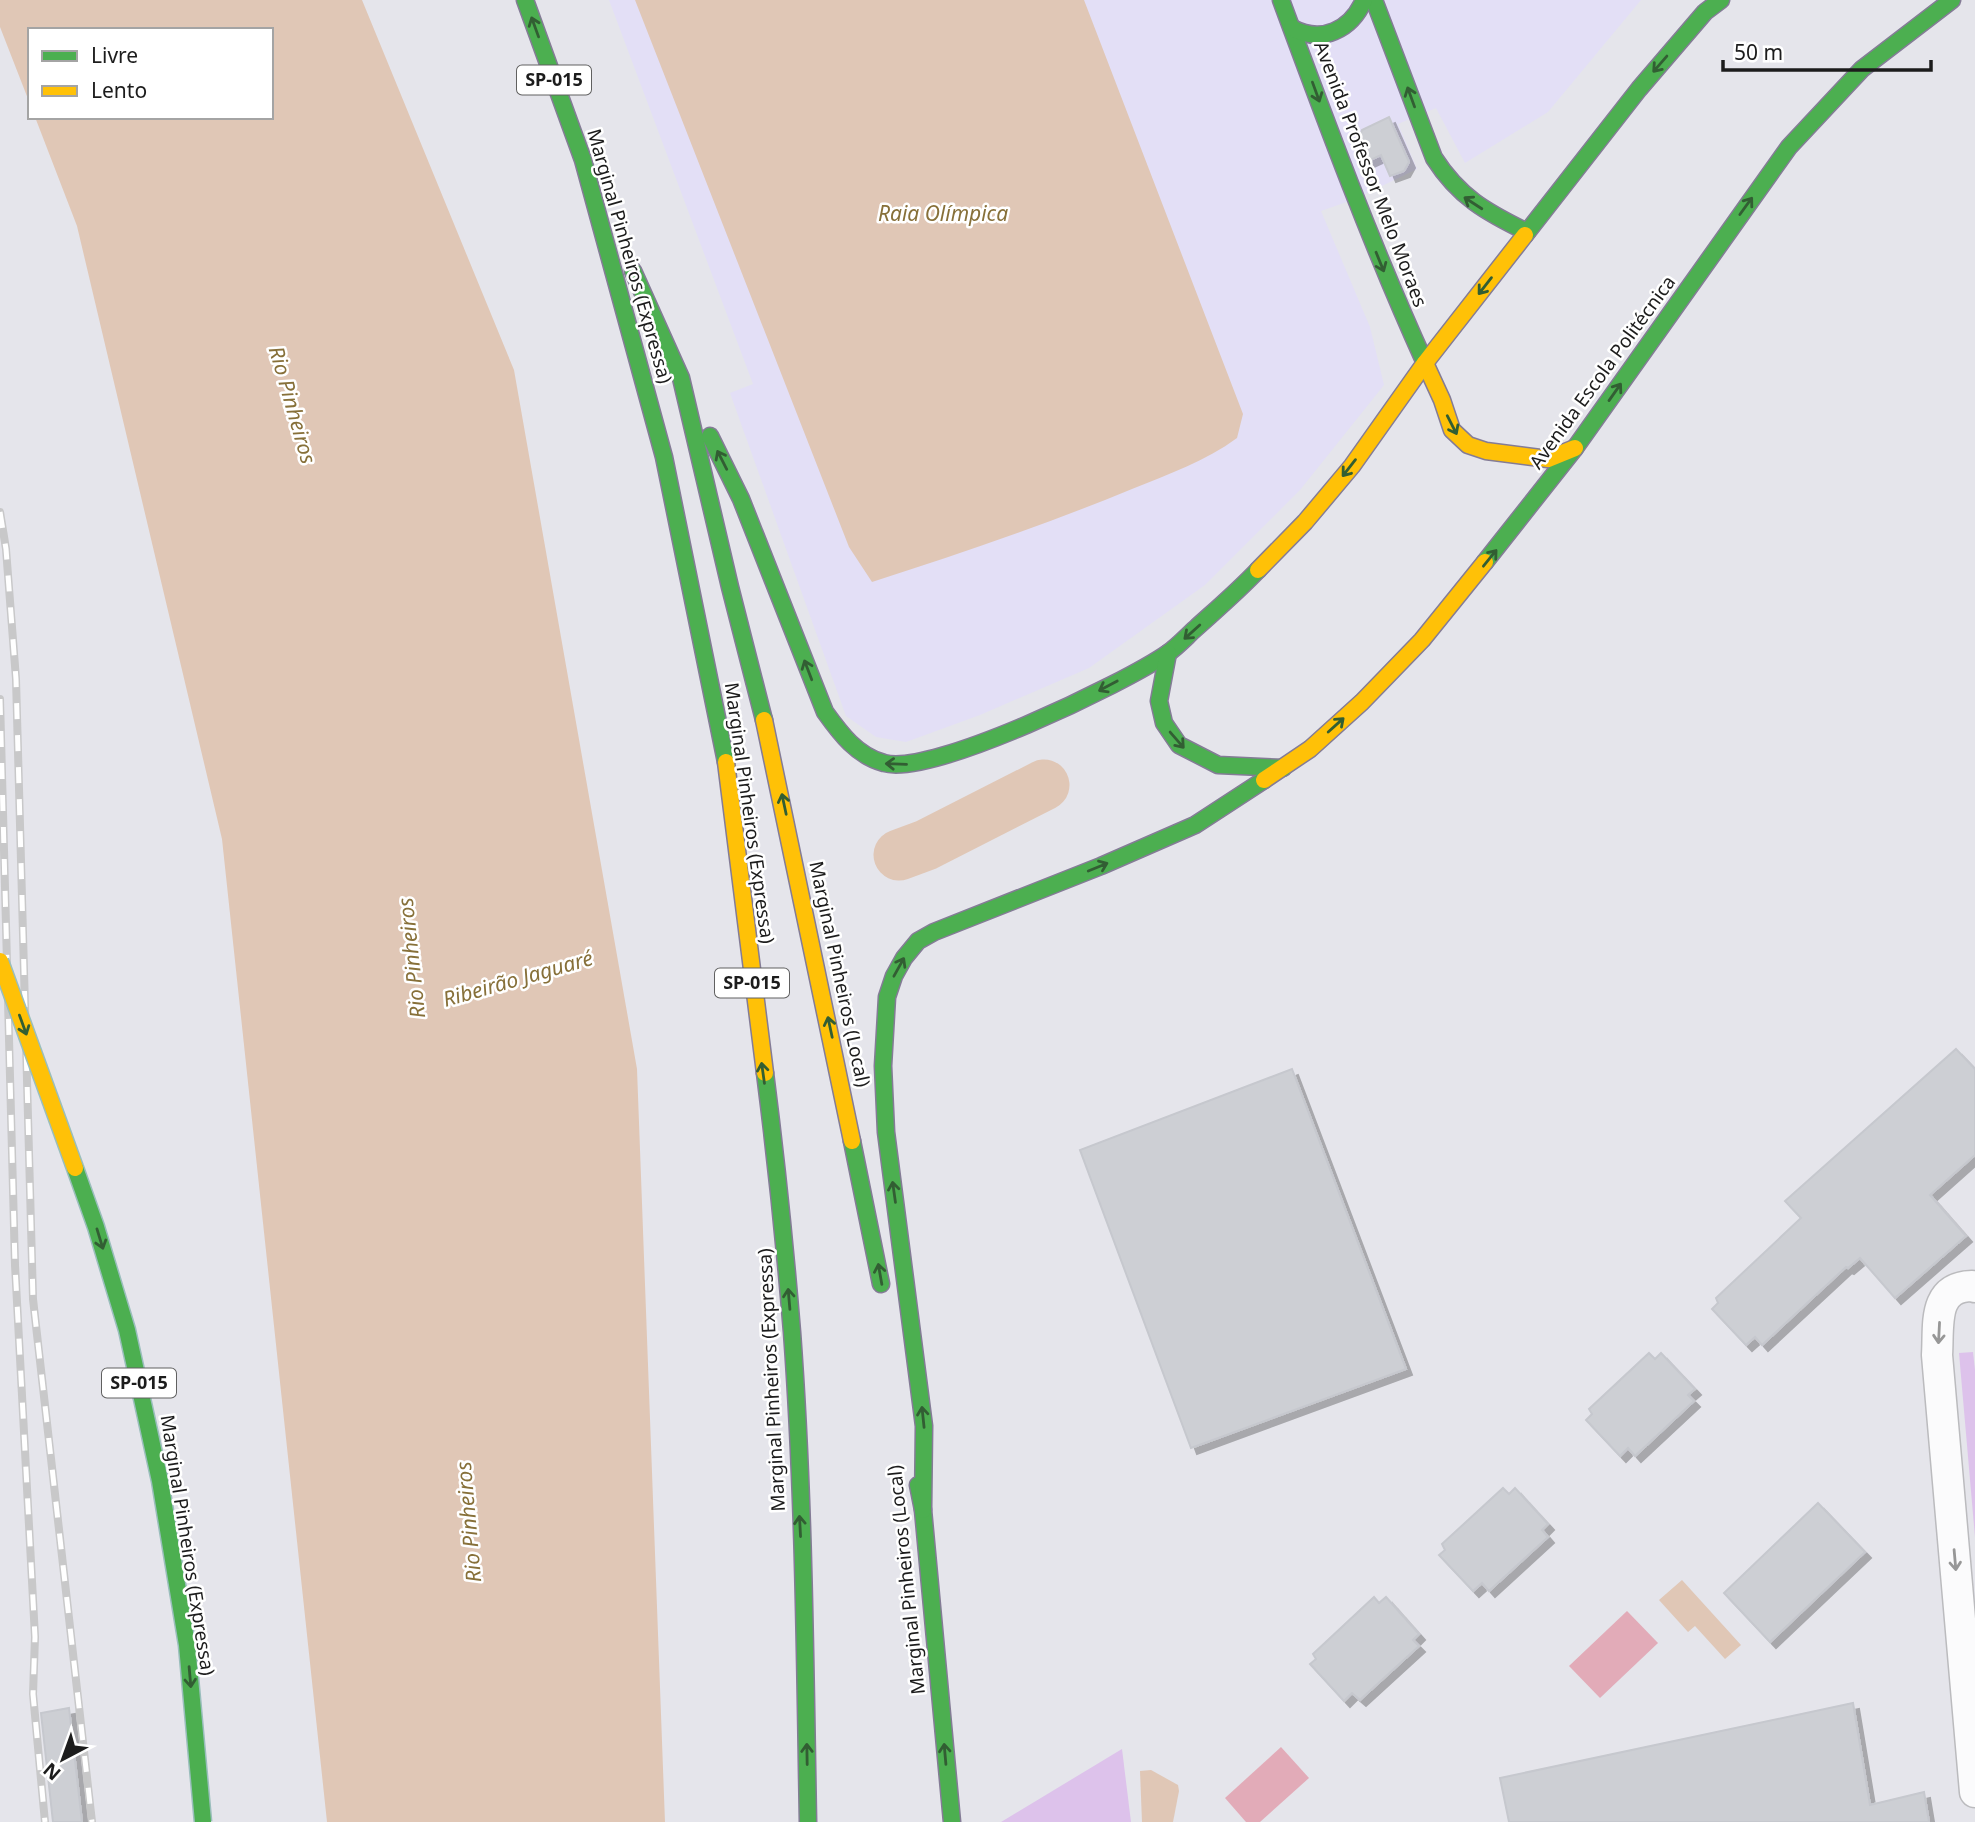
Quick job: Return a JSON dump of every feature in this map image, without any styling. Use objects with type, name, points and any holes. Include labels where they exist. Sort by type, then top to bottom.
[{"type":"main road","name":"Marginal Pinheiros (Expressa)","points":[[525,0],[583,160],[664,457],[726,762],[779,1184],[792,1335],[803,1586],[808,1822]]},
{"type":"main road","name":"Avenida Professor Melo Moraes","points":[[1281,0],[1360,211],[1443,400],[1452,430],[1468,445],[1486,451],[1548,459],[1575,448]]},
{"type":"main road","points":[[1292,28],[1313,37],[1329,34],[1350,20],[1362,7],[1364,0]]},
{"type":"main road","points":[[1374,0],[1433,158],[1445,179],[1459,194],[1480,208],[1527,232]]},
{"type":"main road","points":[[681,378],[741,499],[825,712],[838,731],[860,752],[885,764],[909,764],[984,744],[1094,693],[1168,653],[1240,589],[1305,522],[1352,466],[1425,363],[1639,89],[1705,12],[1721,0]]},
{"type":"main road","name":"Avenida Escola Politécnica","points":[[923,1510],[924,1426],[886,1132],[884,1052],[887,997],[904,958],[918,942],[934,932],[1101,866],[1195,825],[1310,749],[1362,702],[1422,640],[1505,539],[1575,448],[1789,147],[1862,69],[1952,0]]},
{"type":"main road","name":"Marginal Pinheiros (Local)","points":[[583,160],[681,378],[730,587],[771,745],[884,1296]]},
{"type":"main road","points":[[1168,653],[1159,701],[1164,723],[1179,745],[1218,765],[1283,768]]},
{"type":"main road","name":"Marginal Pinheiros (Expressa)","points":[[0,961],[96,1227],[127,1330],[160,1481],[187,1645],[203,1822]]},
{"type":"main road","name":"Marginal Pinheiros (Local)","points":[[908,1430],[923,1510],[952,1822]]},
{"type":"street","points":[[1975,1287],[1956,1288],[1948,1293],[1942,1302],[1937,1355],[1970,1664],[1975,1793]]},
{"type":"shaded area","points":[[609,0],[1641,0],[1548,112],[1465,163],[1436,108],[1398,124],[1417,169],[1355,199],[1321,211],[1370,327],[1384,385],[1300,490],[1205,585],[1089,668],[980,715],[906,742],[876,737],[846,716],[730,393],[753,384]]},
{"type":"shaded area","points":[[1973,1352],[1975,1370],[1975,1537],[1959,1353]]},
{"type":"shaded area","points":[[1627,1611],[1658,1643],[1600,1698],[1569,1666]]},
{"type":"shaded area","points":[[1281,1747],[1309,1778],[1260,1822],[1246,1822],[1225,1798]]},
{"type":"shaded area","points":[[1122,1749],[1131,1822],[1001,1822]]},
{"type":"water","name":"Rio Pinheiros","points":[[0,0],[362,0],[514,370],[637,1069],[665,1822],[327,1822],[222,839],[77,226],[36,119],[273,119],[273,28],[28,28],[28,99],[0,27]]},
{"type":"water","name":"Raia Olímpica","points":[[635,0],[1084,0],[1243,414],[1237,438],[1213,454],[1100,502],[872,582],[849,547]]},
{"type":"water","points":[[1682,1580],[1741,1645],[1725,1659],[1695,1626],[1688,1632],[1659,1600]]},
{"type":"water","points":[[1151,1770],[1178,1785],[1173,1822],[1142,1822],[1140,1771]]},
{"type":"building","points":[[1389,117],[1409,162],[1404,171],[1390,176],[1381,155],[1366,162],[1358,142],[1362,130]]},
{"type":"building","points":[[1956,1049],[1975,1069],[1975,1155],[1930,1195],[1966,1236],[1895,1298],[1860,1258],[1846,1267],[1762,1345],[1755,1337],[1746,1345],[1712,1309],[1718,1303],[1716,1298],[1801,1218],[1785,1201]]},
{"type":"building","points":[[1292,1069],[1406,1369],[1191,1448],[1080,1150]]},
{"type":"building","points":[[1649,1353],[1655,1359],[1661,1353],[1695,1389],[1688,1395],[1694,1401],[1635,1456],[1628,1448],[1620,1456],[1586,1420],[1592,1414],[1589,1409]]},
{"type":"building","points":[[1503,1488],[1509,1494],[1515,1488],[1548,1524],[1542,1530],[1548,1537],[1489,1591],[1482,1583],[1473,1591],[1439,1555],[1445,1550],[1442,1544]]},
{"type":"building","points":[[1818,1503],[1865,1552],[1770,1642],[1724,1593]]},
{"type":"building","points":[[1374,1597],[1379,1603],[1386,1597],[1419,1634],[1413,1640],[1419,1646],[1360,1700],[1352,1693],[1344,1701],[1310,1664],[1316,1659],[1313,1654]]},
{"type":"building","points":[[1853,1703],[1870,1805],[1924,1792],[1929,1822],[1509,1822],[1500,1778]]},
{"type":"building","points":[[69,1708],[82,1822],[53,1822],[41,1713]]},
{"type":"waterway","name":"Ribeirão Jaguaré","points":[[899,855],[926,845],[1044,785]]},
{"type":"railway","points":[[0,512],[6,549],[16,679],[33,1299],[92,1822]]},
{"type":"railway","points":[[0,699],[15,1265],[35,1637],[33,1694],[45,1822]]},
{"type":"traffic: fast","points":[[525,0],[583,160],[664,457],[726,762]]},
{"type":"traffic: fast","points":[[1281,0],[1368,228],[1425,363]]},
{"type":"traffic: fast","points":[[1292,28],[1314,35],[1334,31],[1351,19],[1364,0]]},
{"type":"traffic: fast","points":[[1374,0],[1434,158],[1443,172],[1474,202],[1527,232]]},
{"type":"traffic: fast","points":[[1525,235],[1639,89],[1705,12],[1721,0]]},
{"type":"traffic: fast","points":[[1485,562],[1575,448],[1789,147],[1862,69],[1952,0]]},
{"type":"traffic: fast","points":[[633,271],[681,378],[764,720]]},
{"type":"traffic: fast","points":[[710,436],[741,499],[825,712],[857,749],[884,763],[908,764],[983,742],[1028,725],[1112,685],[1172,650],[1258,570]]},
{"type":"traffic: fast","points":[[1168,653],[1159,701],[1164,723],[1179,745],[1218,765],[1283,768]]},
{"type":"traffic: fast","points":[[923,1510],[924,1426],[886,1132],[883,1066],[887,997],[894,976],[918,941],[934,932],[1101,866],[1195,825],[1264,780]]},
{"type":"traffic: fast","points":[[765,1073],[783,1235],[796,1393],[808,1822]]},
{"type":"traffic: fast","points":[[852,1141],[881,1284]]},
{"type":"traffic: fast","points":[[75,1168],[127,1330],[160,1481],[187,1645],[203,1822]]},
{"type":"traffic: fast","points":[[918,1485],[923,1510],[952,1822]]},
{"type":"traffic: slow","points":[[1258,570],[1305,522],[1352,466],[1425,363],[1525,235]]},
{"type":"traffic: slow","points":[[1425,363],[1452,430],[1468,445],[1486,451],[1548,459],[1575,448]]},
{"type":"traffic: slow","points":[[1264,780],[1310,749],[1362,702],[1422,640],[1485,562]]},
{"type":"traffic: slow","points":[[764,720],[852,1141]]},
{"type":"traffic: slow","points":[[726,762],[765,1073]]},
{"type":"traffic: slow","points":[[0,961],[75,1168]]}]
